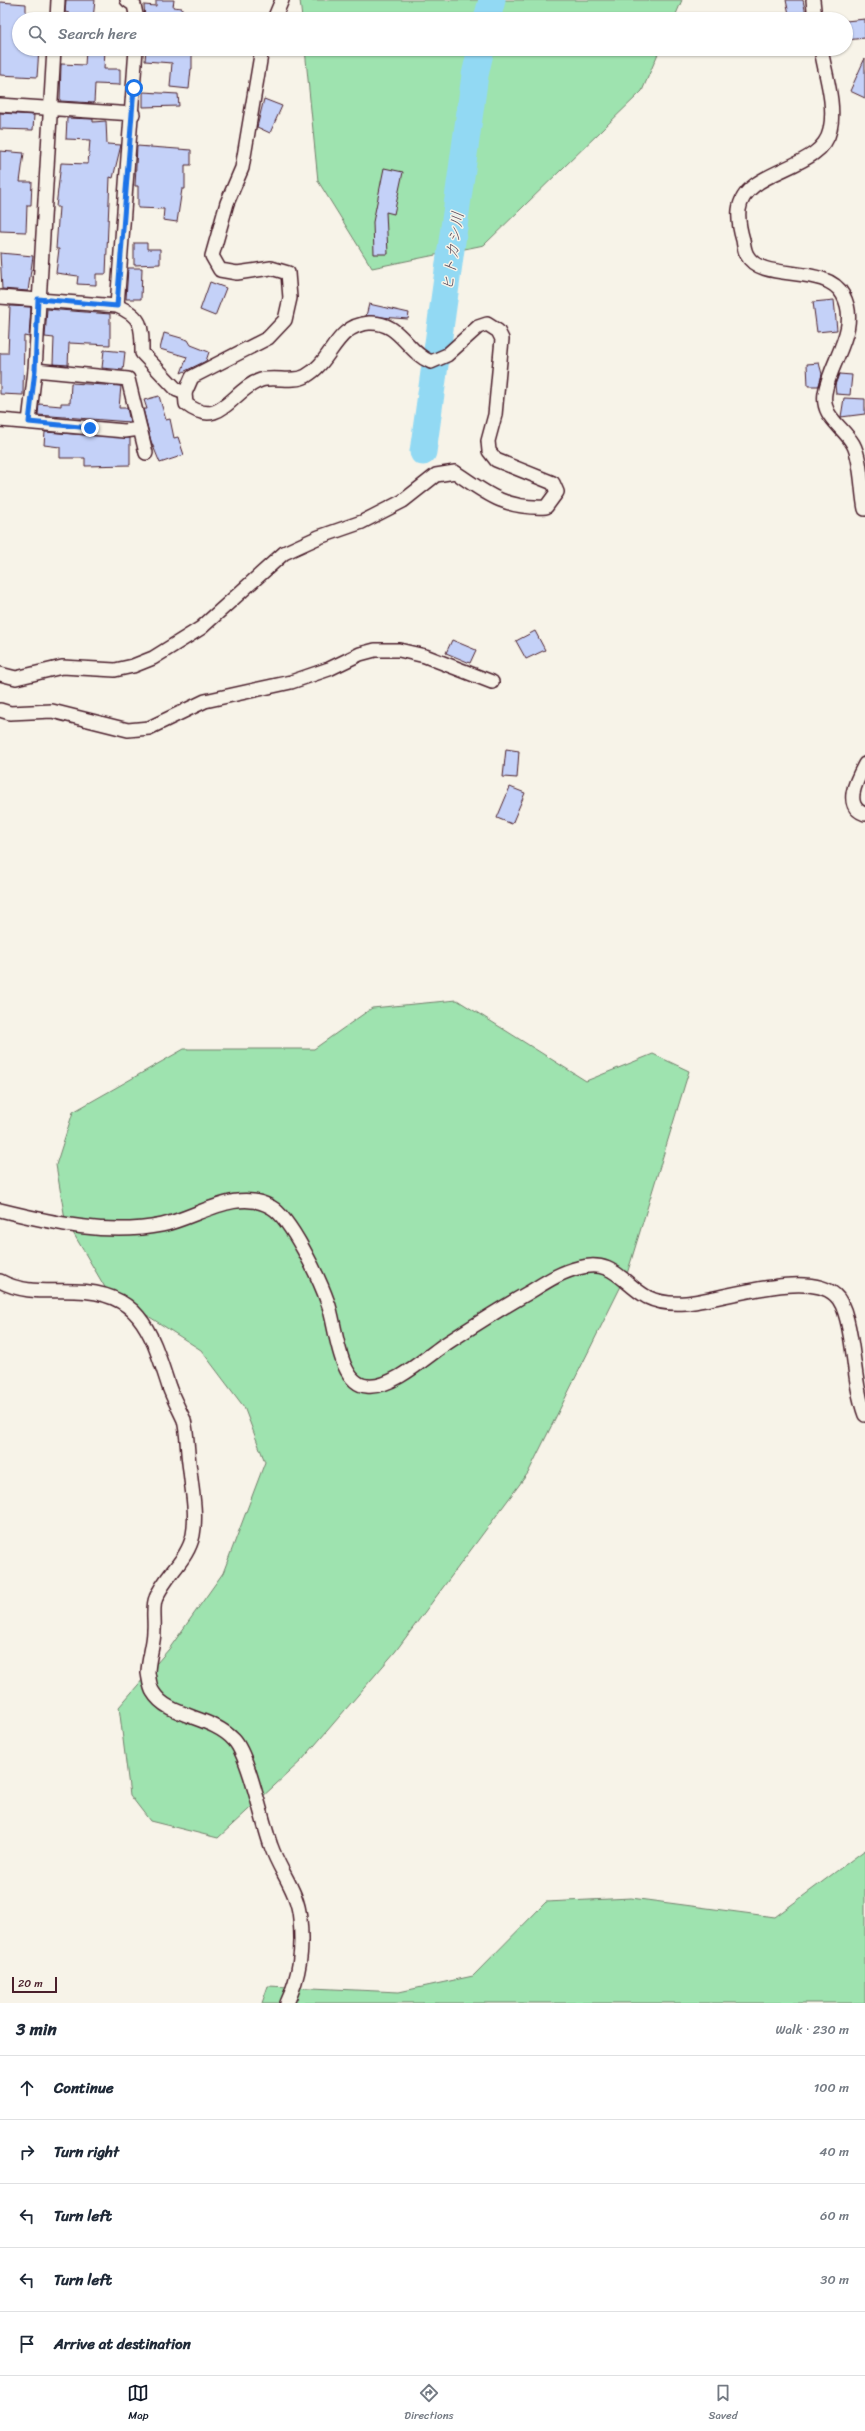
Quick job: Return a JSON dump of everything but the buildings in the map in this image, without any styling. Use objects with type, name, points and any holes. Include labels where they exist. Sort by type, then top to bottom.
[{"type":"street","points":[[57,12],[58,0]]},
{"type":"street","points":[[127,0],[134,5],[136,12]]},
{"type":"street","points":[[277,12],[282,0]]},
{"type":"street","points":[[813,0],[814,12]]},
{"type":"street","points":[[29,422],[35,370],[54,56]]},
{"type":"street","points":[[117,306],[133,114],[136,56]]},
{"type":"street","points":[[0,674],[16,678],[62,667],[115,670],[133,666],[153,658],[201,628],[284,554],[319,537],[362,522],[403,501],[436,475],[454,472],[496,500],[528,508],[546,508],[557,492],[553,484],[496,460],[489,451],[488,441],[495,415],[502,339],[498,331],[487,324],[478,327],[448,355],[432,362],[421,357],[390,326],[370,323],[350,327],[336,342],[321,364],[306,376],[261,380],[250,386],[222,409],[211,413],[197,412],[186,404],[185,393],[192,377],[268,338],[285,320],[290,298],[288,273],[271,268],[237,273],[220,270],[212,256],[227,204],[242,168],[261,56]]},
{"type":"street","points":[[822,56],[831,108],[830,130],[826,140],[798,163],[752,186],[743,196],[739,210],[739,228],[747,256],[765,270],[808,275],[829,281],[843,294],[849,319],[825,394],[826,410],[835,424],[853,443],[857,454],[865,509]]},
{"type":"street","points":[[0,105],[133,114]]},
{"type":"street","points":[[0,297],[117,306],[131,311],[139,320],[142,333],[142,353],[148,362],[177,390],[185,393]]},
{"type":"street","points":[[35,370],[128,379],[146,453]]},
{"type":"street","points":[[0,420],[125,431],[140,429]]},
{"type":"street","points":[[0,710],[10,713],[52,711],[128,730],[149,728],[205,701],[291,682],[329,669],[360,654],[375,650],[398,650],[425,656],[492,682]]},
{"type":"street","points":[[865,764],[853,789],[854,806],[857,811],[865,814]]},
{"type":"street","points":[[0,1210],[61,1224],[134,1228],[165,1224],[233,1202],[259,1202],[272,1208],[286,1219],[323,1290],[330,1306],[338,1351],[349,1373],[359,1384],[367,1387],[392,1380],[484,1319],[551,1279],[579,1267],[603,1266],[623,1276],[646,1296],[660,1302],[679,1304],[707,1301],[738,1292],[785,1285],[813,1285],[833,1292],[839,1299],[847,1318],[865,1415]]},
{"type":"street","points":[[0,1281],[25,1291],[89,1291],[107,1295],[128,1306],[137,1313],[148,1327],[184,1420],[188,1436],[195,1518],[190,1549],[155,1598],[154,1632],[148,1674],[153,1692],[165,1705],[179,1713],[201,1719],[219,1727],[235,1741],[246,1766],[271,1846],[278,1864],[291,1884],[300,1918],[300,1961],[297,1981],[287,2003]]},
{"type":"green space","points":[[300,0],[682,0],[677,12],[301,12]]},
{"type":"green space","points":[[306,56],[657,56],[642,91],[484,245],[372,268],[318,181]]},
{"type":"green space","points":[[457,1000],[586,1081],[653,1054],[689,1071],[627,1274],[528,1473],[395,1652],[302,1760],[218,1838],[150,1821],[130,1795],[119,1707],[169,1649],[223,1573],[265,1462],[244,1407],[201,1350],[106,1289],[65,1219],[56,1165],[73,1112],[184,1049],[314,1049],[372,1008]]},
{"type":"green space","points":[[865,1850],[865,2003],[262,2003],[268,1986],[399,1992],[473,1976],[546,1902],[631,1898],[775,1917]]},
{"type":"waterway","name":"ヒトカシ川","points":[[489,12],[492,0]]},
{"type":"waterway","name":"ヒトカシ川","points":[[423,452],[475,75],[479,56]]},
{"type":"route","points":[[90,428],[29,422],[35,370],[38,299],[117,306],[134,88]]}]
